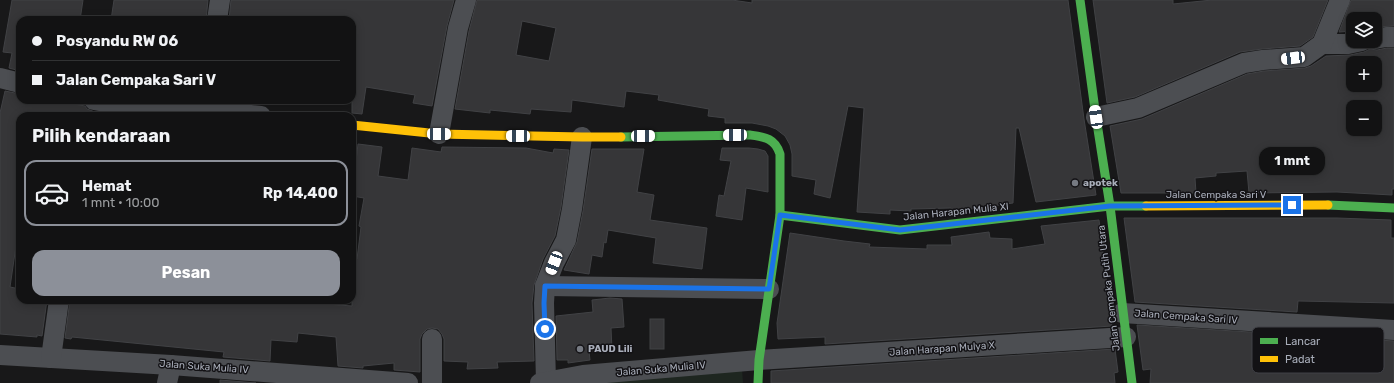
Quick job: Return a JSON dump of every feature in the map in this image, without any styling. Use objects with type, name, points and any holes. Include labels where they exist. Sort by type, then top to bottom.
[{"type":"street","points":[[218,16],[220,0]]},
{"type":"street","points":[[439,134],[458,28],[466,0]]},
{"type":"street","name":"Jalan Cempaka Putih Utara","points":[[1080,0],[1110,206],[1122,313],[1132,383]]},
{"type":"street","points":[[1096,117],[1138,108],[1244,64],[1263,60],[1304,57],[1322,44],[1340,0]]},
{"type":"street","points":[[1382,38],[1394,37]]},
{"type":"street","points":[[1322,44],[1346,44]]},
{"type":"street","points":[[0,78],[16,82]]},
{"type":"street","points":[[116,104],[137,108],[212,106],[241,112]]},
{"type":"street","points":[[356,125],[439,134],[582,137],[750,135],[772,140],[778,146],[780,154],[780,215],[759,360],[758,383]]},
{"type":"street","points":[[543,383],[545,286],[554,263],[566,240],[582,137]]},
{"type":"street","name":"Jalan Cempaka Sari V","points":[[1110,206],[1338,205],[1394,208]]},
{"type":"street","name":"Jalan Harapan Mulia XI","points":[[780,215],[900,230],[1110,206]]},
{"type":"street","points":[[545,286],[769,289]]},
{"type":"street","points":[[51,358],[58,304]]},
{"type":"street","name":"Jalan Cempaka Sari IV","points":[[1122,313],[1346,327]]},
{"type":"street","name":"Jalan Cempaka Sari IV","points":[[1384,329],[1394,330]]},
{"type":"street","name":"Jalan Harapan Mulya X","points":[[759,360],[1126,338]]},
{"type":"street","points":[[432,339],[432,383]]},
{"type":"street","name":"Jalan Suka Mulia IV","points":[[0,355],[51,358],[169,374],[408,383]]},
{"type":"street","name":"Jalan Suka Mulia IV","points":[[543,383],[759,360]]},
{"type":"shaded area","points":[[742,369],[743,383],[594,383]]},
{"type":"building","points":[[12,0],[83,0],[81,16],[16,16],[16,70],[9,68],[12,53],[3,52]]},
{"type":"building","points":[[114,0],[208,0],[206,16],[112,16]]},
{"type":"building","points":[[231,0],[454,0],[447,26],[432,106],[413,103],[415,95],[366,87],[362,114],[352,112],[352,104],[356,104],[356,16],[229,16]]},
{"type":"building","points":[[477,0],[732,0],[752,3],[752,0],[1068,0],[1096,195],[1036,202],[1019,128],[1016,128],[1013,203],[951,212],[951,208],[911,209],[911,211],[890,210],[890,214],[857,212],[864,108],[848,106],[830,198],[814,194],[816,180],[792,176],[792,154],[790,145],[785,136],[776,129],[752,123],[725,123],[725,118],[708,116],[709,109],[658,100],[659,95],[626,91],[624,107],[572,100],[571,112],[531,109],[530,114],[490,110],[490,113],[455,109],[469,31]],"holes":[[[522,21],[556,28],[549,61],[516,55]]]},
{"type":"building","points":[[1093,0],[1173,0],[1173,4],[1212,0],[1328,0],[1313,37],[1300,46],[1240,52],[1135,97],[1107,103]]},
{"type":"building","points":[[1351,0],[1394,0],[1394,26],[1382,27],[1382,12],[1346,12]]},
{"type":"building","points":[[1346,13],[1346,32],[1339,32]]},
{"type":"building","points":[[1394,48],[1394,189],[1392,189],[1392,195],[1337,192],[1249,193],[1247,171],[1216,173],[1216,176],[1195,178],[1196,193],[1121,193],[1110,126],[1142,119],[1247,74],[1264,71],[1305,68],[1311,66],[1326,56],[1350,55],[1370,49],[1377,50]]},
{"type":"building","points":[[5,91],[16,93],[16,104],[74,104],[85,106],[87,109],[95,112],[16,112],[16,246],[10,287],[16,288],[16,304],[46,304],[42,336],[37,335],[37,337],[0,334],[0,113]]},
{"type":"building","points":[[358,144],[382,147],[378,176],[408,180],[412,148],[441,152],[442,147],[526,148],[553,153],[554,149],[569,150],[561,207],[555,236],[543,259],[534,285],[532,303],[534,361],[497,362],[498,368],[467,369],[468,362],[444,361],[444,339],[438,329],[432,328],[427,329],[422,334],[420,339],[420,372],[394,370],[394,363],[363,366],[363,368],[338,366],[336,337],[298,333],[297,342],[271,340],[270,361],[223,357],[224,352],[72,337],[71,339],[65,338],[69,304],[326,304],[352,306],[352,304],[356,304],[356,259],[361,227],[359,226],[364,198],[356,197],[356,161]]},
{"type":"building","points":[[722,148],[758,149],[765,151],[768,156],[768,192],[746,188],[742,220],[716,216],[719,195],[724,196],[731,161],[720,160]]},
{"type":"building","points":[[592,149],[644,149],[637,192],[654,195],[650,220],[707,228],[702,269],[653,263],[656,238],[608,230],[606,243],[604,242],[602,257],[592,255],[589,274],[564,270],[577,242]]},
{"type":"building","points":[[1124,218],[1337,218],[1391,220],[1391,238],[1394,238],[1394,303],[1298,301],[1297,312],[1135,302]]},
{"type":"building","points":[[1099,220],[1112,326],[825,344],[825,337],[778,339],[777,323],[790,233],[870,244],[869,247],[927,249],[927,245],[952,245],[951,237],[989,232],[990,238],[1012,239],[1012,249],[1045,244],[1041,226]]},
{"type":"building","points":[[610,298],[622,299],[624,327],[611,328],[612,350],[589,351],[590,360],[568,363],[568,360],[557,360],[556,316],[593,312],[592,300]]},
{"type":"building","points":[[650,319],[664,319],[664,349],[650,349]]},
{"type":"building","points":[[1137,325],[1252,332],[1252,373],[1384,373],[1384,340],[1394,341],[1394,383],[1150,383],[1151,369],[1143,370]]},
{"type":"building","points":[[1115,349],[1118,372],[1114,373],[1115,383],[771,383],[771,371]]},
{"type":"building","points":[[220,380],[256,383],[220,383]]},
{"type":"traffic: fast","points":[[1080,0],[1110,206],[1132,383]]},
{"type":"traffic: fast","points":[[621,137],[750,135],[769,139],[778,149],[780,154],[780,215],[759,360],[758,383]]},
{"type":"traffic: fast","points":[[1328,205],[1394,208]]},
{"type":"traffic: fast","points":[[780,215],[900,230],[1110,206],[1146,206]]},
{"type":"traffic: slow","points":[[356,125],[439,134],[621,137]]},
{"type":"traffic: slow","points":[[1146,206],[1328,205]]},
{"type":"place","name":"apotek","points":[[1075,183]]},
{"type":"place","name":"PAUD Lili","points":[[580,349]]},
{"type":"route","points":[[545,329],[545,286],[769,289],[780,215],[900,230],[1110,206],[1292,205]]}]
